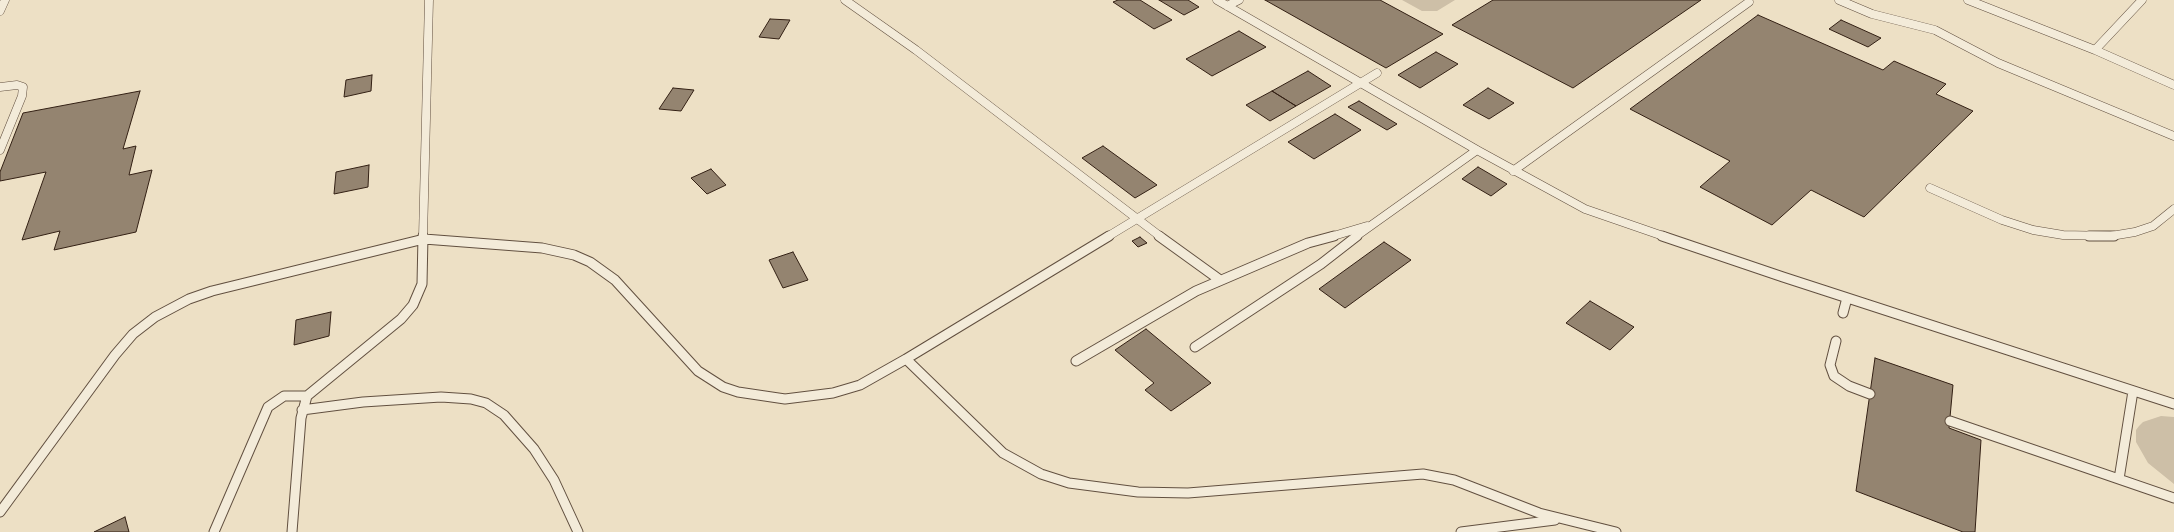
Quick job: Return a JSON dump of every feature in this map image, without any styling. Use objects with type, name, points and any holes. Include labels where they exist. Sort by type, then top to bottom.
[{"type":"lane","points":[[0,10],[5,0]]},
{"type":"lane","points":[[292,532],[302,410],[307,396],[408,312],[418,296],[422,284],[429,0]]},
{"type":"lane","points":[[845,0],[916,50],[1135,218],[1220,280]]},
{"type":"lane","points":[[1217,0],[1513,171],[1558,196],[1599,214],[1847,298],[2174,404]]},
{"type":"lane","points":[[1227,6],[1239,0]]},
{"type":"lane","points":[[1838,0],[1872,14],[1921,26],[1940,33],[2010,68],[2174,136]]},
{"type":"lane","points":[[1968,0],[2133,65],[2174,85]]},
{"type":"lane","points":[[2095,50],[2142,0]]},
{"type":"lane","points":[[1513,171],[1749,2]]},
{"type":"lane","points":[[0,512],[115,354],[133,334],[155,316],[189,299],[212,291],[424,239],[542,248],[574,255],[590,262],[615,280],[698,371],[710,380],[738,392],[767,398],[785,399],[833,393],[860,385],[906,359],[1135,218],[1377,73]]},
{"type":"lane","points":[[0,87],[17,85],[23,87],[22,96],[0,150]]},
{"type":"lane","points":[[1195,347],[1309,272],[1369,226],[1477,150]]},
{"type":"lane","points":[[1930,188],[2002,220],[2033,230],[2063,235],[2110,236],[2135,232],[2153,226],[2174,209]]},
{"type":"lane","points":[[1076,361],[1160,310],[1220,280],[1308,243],[1369,226]]},
{"type":"lane","points":[[1843,313],[1847,298]]},
{"type":"lane","points":[[1836,341],[1830,365],[1834,376],[1849,386],[1870,394]]},
{"type":"lane","points":[[906,359],[1003,453],[1040,474],[1069,483],[1138,492],[1195,493],[1423,474],[1454,480],[1518,506],[1561,519],[1616,532]]},
{"type":"lane","points":[[2119,479],[2133,391]]},
{"type":"lane","points":[[214,532],[268,407],[284,396],[307,396]]},
{"type":"lane","points":[[302,410],[363,402],[441,398],[471,399],[486,403],[504,415],[534,449],[554,480],[578,532]]},
{"type":"lane","points":[[1950,421],[2174,498]]},
{"type":"lane","points":[[1461,532],[1561,519]]},
{"type":"shaded area","points":[[1402,0],[1455,0],[1437,11],[1422,11]]},
{"type":"shaded area","points":[[2161,416],[2174,417],[2174,484],[2148,463],[2136,442],[2136,430],[2139,426],[2143,422]]},
{"type":"building","points":[[1118,0],[1140,0],[1172,20],[1154,29],[1113,2]]},
{"type":"building","points":[[1159,0],[1188,0],[1199,7],[1184,15]]},
{"type":"building","points":[[1265,0],[1380,0],[1443,34],[1386,68]]},
{"type":"building","points":[[1493,0],[1701,0],[1573,88],[1452,25]]},
{"type":"building","points":[[1758,15],[1883,70],[1894,61],[1946,84],[1936,94],[1973,111],[1864,217],[1811,190],[1772,225],[1700,187],[1730,161],[1630,109]]},
{"type":"building","points":[[770,19],[790,20],[779,39],[759,37]]},
{"type":"building","points":[[1841,20],[1881,38],[1868,47],[1829,29]]},
{"type":"building","points":[[1239,31],[1266,47],[1212,76],[1186,59]]},
{"type":"building","points":[[1436,52],[1458,64],[1420,88],[1398,75]]},
{"type":"building","points":[[1308,71],[1331,86],[1296,106],[1272,91]]},
{"type":"building","points":[[372,75],[371,91],[344,97],[346,80]]},
{"type":"building","points":[[673,88],[694,90],[681,111],[659,109]]},
{"type":"building","points":[[1488,88],[1514,103],[1489,119],[1463,105]]},
{"type":"building","points":[[140,91],[123,149],[136,146],[129,175],[152,170],[136,232],[54,250],[60,231],[22,240],[46,172],[0,181],[0,172],[23,113]]},
{"type":"building","points":[[1272,91],[1296,106],[1270,121],[1246,105]]},
{"type":"building","points":[[1359,101],[1397,124],[1387,130],[1348,107]]},
{"type":"building","points":[[1335,114],[1361,130],[1314,159],[1288,142]]},
{"type":"building","points":[[1103,146],[1157,185],[1135,198],[1082,158]]},
{"type":"building","points":[[369,165],[368,187],[334,194],[336,172]]},
{"type":"building","points":[[1478,167],[1507,184],[1491,196],[1462,179]]},
{"type":"building","points":[[711,169],[726,185],[707,194],[691,178]]},
{"type":"building","points":[[1140,237],[1147,243],[1138,247],[1132,241]]},
{"type":"building","points":[[1384,242],[1411,260],[1345,308],[1319,289]]},
{"type":"building","points":[[793,252],[808,280],[783,288],[769,260]]},
{"type":"building","points":[[1590,301],[1634,327],[1610,350],[1566,323]]},
{"type":"building","points":[[331,312],[329,336],[294,345],[296,320]]},
{"type":"building","points":[[1146,329],[1211,383],[1171,411],[1145,390],[1154,383],[1115,350]]},
{"type":"building","points":[[1875,358],[1953,385],[1949,428],[1981,440],[1975,532],[1963,532],[1856,491]]},
{"type":"building","points":[[125,517],[129,532],[94,532]]}]
